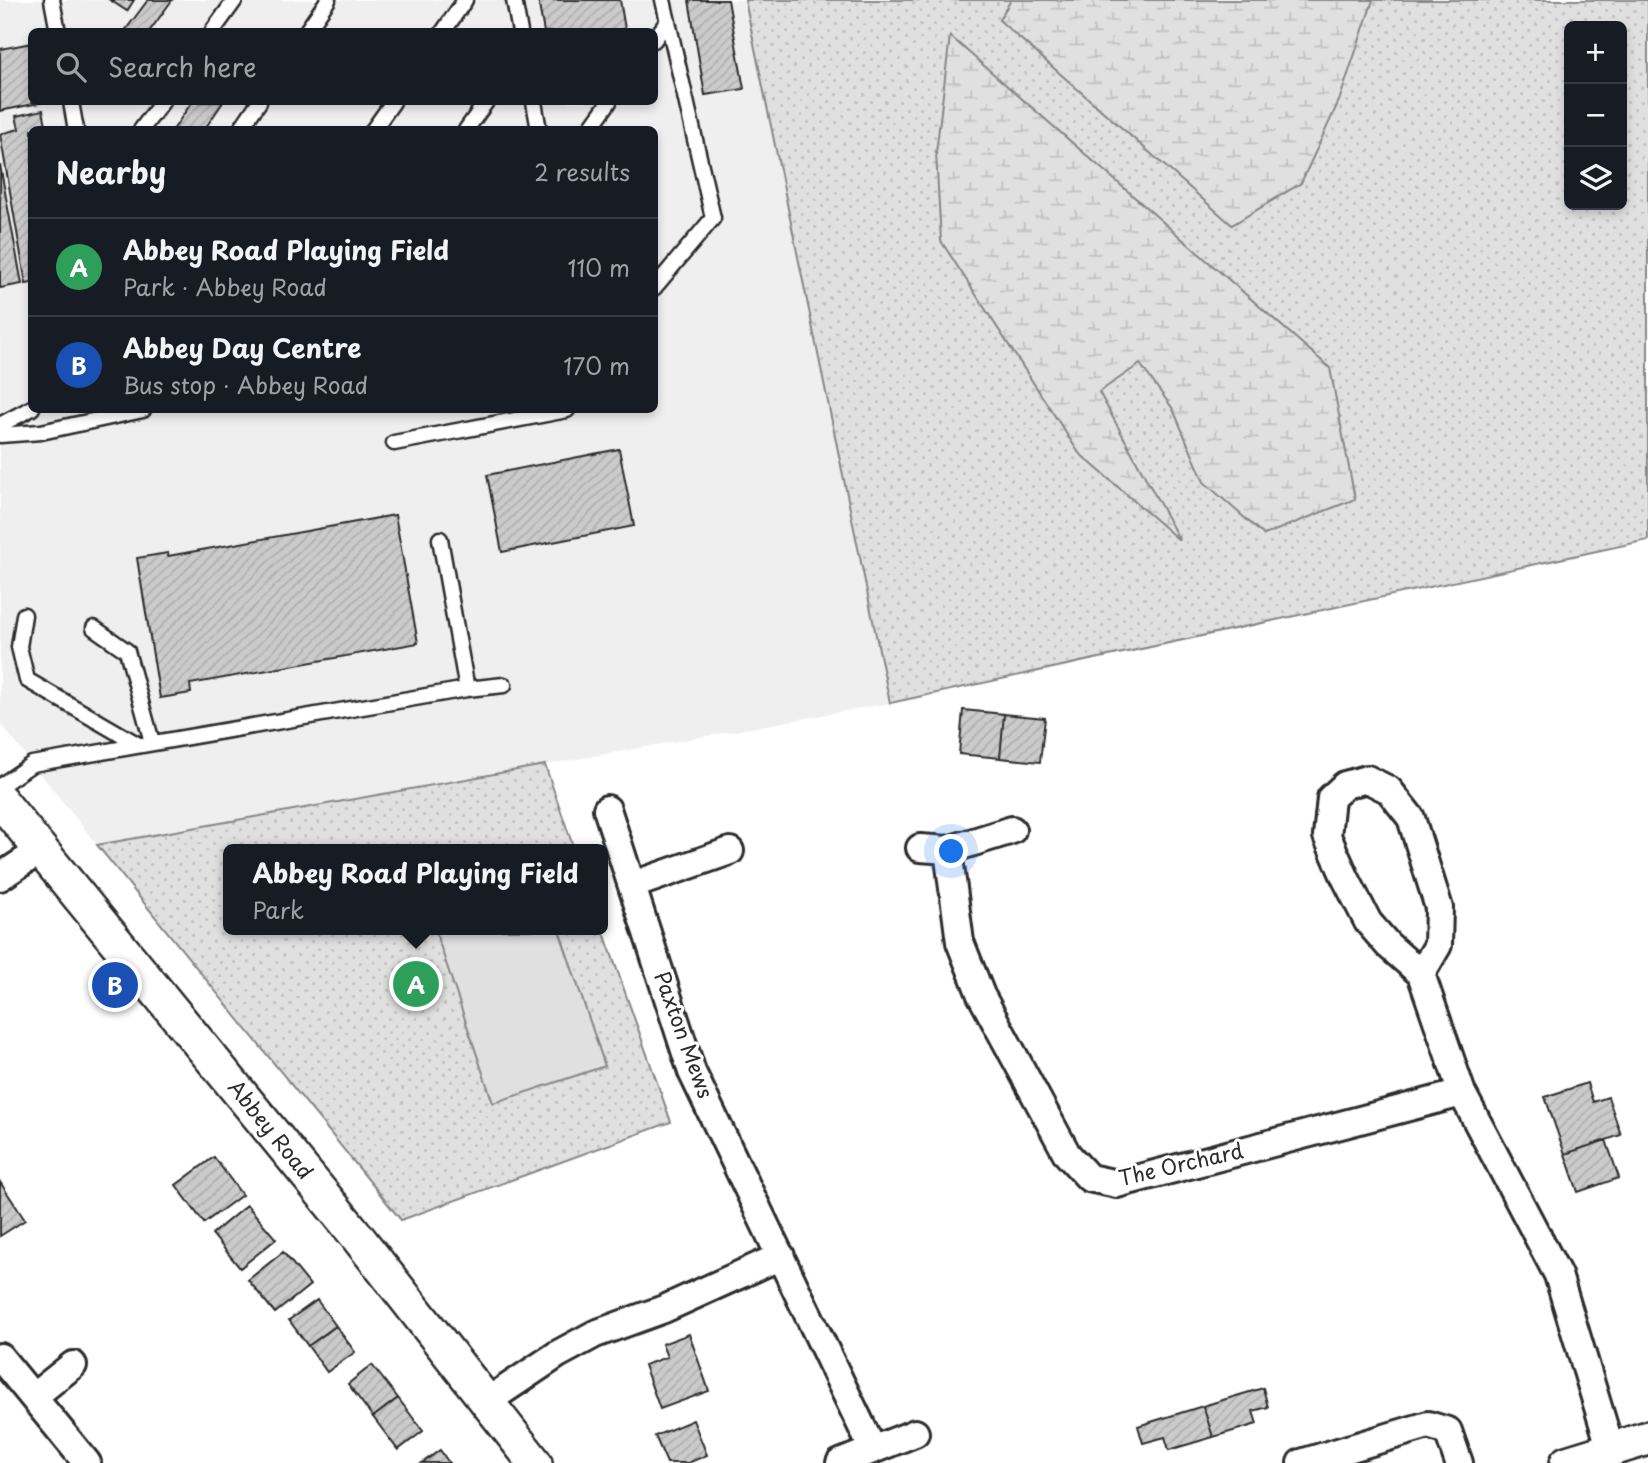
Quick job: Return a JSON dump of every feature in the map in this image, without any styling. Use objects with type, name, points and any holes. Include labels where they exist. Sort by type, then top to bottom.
[{"type":"street","points":[[1421,974],[1438,945],[1438,908],[1411,818],[1389,790],[1367,779],[1346,785],[1331,798],[1327,836],[1368,922],[1388,946],[1421,974],[1462,1093],[1558,1275],[1611,1450]]},
{"type":"street","name":"Abbey Road","points":[[0,800],[343,1220],[534,1463]]},
{"type":"street","name":"Paxton Mews","points":[[607,809],[692,1072],[873,1450]]},
{"type":"street","points":[[920,848],[948,850],[1012,830]]},
{"type":"street","points":[[0,877],[41,850]]},
{"type":"street","name":"The Orchard","points":[[948,850],[960,942],[981,995],[1067,1154],[1089,1178],[1117,1184],[1462,1093]]},
{"type":"street","points":[[633,885],[730,851]]},
{"type":"street","points":[[486,1402],[558,1354],[595,1334],[664,1309],[781,1256]]},
{"type":"street","points":[[0,1357],[87,1463]]},
{"type":"street","points":[[33,1397],[73,1365]]},
{"type":"street","points":[[1301,1463],[1428,1425],[1448,1431],[1459,1463]]},
{"type":"street","points":[[840,1463],[915,1433]]},
{"type":"street","points":[[1567,1463],[1648,1438]]},
{"type":"lane","points":[[52,0],[57,28]]},
{"type":"lane","points":[[215,28],[235,0]]},
{"type":"lane","points":[[309,28],[328,0]]},
{"type":"lane","points":[[446,28],[466,0]]},
{"type":"lane","points":[[514,0],[519,28]]},
{"type":"lane","points":[[658,283],[713,218],[663,0]]},
{"type":"lane","points":[[658,34],[667,22]]},
{"type":"lane","points":[[72,105],[75,126]]},
{"type":"lane","points":[[144,126],[160,105]]},
{"type":"lane","points":[[243,126],[257,105]]},
{"type":"lane","points":[[376,126],[391,105]]},
{"type":"lane","points":[[469,126],[484,105]]},
{"type":"lane","points":[[535,105],[538,126]]},
{"type":"lane","points":[[592,126],[607,105]]},
{"type":"lane","points":[[0,425],[28,410]]},
{"type":"lane","points":[[0,435],[41,432],[128,413]]},
{"type":"lane","points":[[394,443],[551,413]]},
{"type":"lane","points":[[440,539],[467,689]]},
{"type":"lane","points":[[24,615],[19,647],[27,680],[145,743]]},
{"type":"lane","points":[[94,628],[127,651],[145,743]]},
{"type":"lane","points":[[0,786],[32,764],[467,689],[504,685]]},
{"type":"shaded area","points":[[0,0],[745,0],[890,703],[97,845],[0,723]]},
{"type":"green space","points":[[745,0],[1648,0],[1648,540],[890,703]]},
{"type":"green space","points":[[1011,0],[1373,0],[1339,101],[1301,183],[1232,225],[999,20]]},
{"type":"green space","points":[[950,36],[1330,368],[1355,499],[1264,535],[1204,482],[1173,409],[1140,364],[1099,392],[1180,541],[1079,453],[941,241],[936,153]]},
{"type":"green space","points":[[545,765],[572,844],[223,844],[223,935],[605,935],[671,1122],[401,1220],[97,845]]},
{"type":"green space","points":[[437,935],[561,935],[605,1066],[493,1103]]},
{"type":"building","points":[[110,0],[134,0],[127,11]]},
{"type":"building","points":[[148,0],[172,0],[152,28],[127,28]]},
{"type":"building","points":[[538,0],[620,0],[625,28],[543,28]]},
{"type":"building","points":[[689,0],[728,0],[744,89],[705,95]]},
{"type":"building","points":[[28,44],[29,105],[0,111],[0,49]]},
{"type":"building","points":[[190,105],[221,105],[207,126],[176,126]]},
{"type":"building","points":[[43,110],[46,126],[28,126],[26,284],[0,134],[19,129],[16,116]]},
{"type":"building","points":[[0,165],[22,284],[0,288]]},
{"type":"building","points":[[619,449],[634,526],[502,552],[487,475]]},
{"type":"building","points":[[395,515],[418,643],[190,684],[191,693],[160,698],[137,558],[168,553],[168,556]]},
{"type":"building","points":[[963,710],[1004,714],[1000,758],[959,754]]},
{"type":"building","points":[[1004,714],[1045,718],[1040,762],[1000,758]]},
{"type":"building","points":[[1587,1083],[1593,1102],[1608,1097],[1621,1135],[1565,1154],[1545,1097]]},
{"type":"building","points":[[1606,1140],[1619,1178],[1578,1192],[1565,1154]]},
{"type":"building","points":[[214,1157],[242,1195],[204,1223],[176,1185]]},
{"type":"building","points":[[0,1182],[25,1220],[0,1236]]},
{"type":"building","points":[[247,1205],[276,1239],[240,1268],[212,1234]]},
{"type":"building","points":[[283,1252],[310,1285],[275,1313],[248,1280]]},
{"type":"building","points":[[317,1300],[336,1326],[308,1346],[289,1320]]},
{"type":"building","points":[[336,1326],[355,1352],[327,1372],[308,1346]]},
{"type":"building","points":[[689,1334],[709,1391],[660,1409],[644,1365],[667,1357],[662,1344]]},
{"type":"building","points":[[372,1365],[398,1398],[373,1417],[348,1384]]},
{"type":"building","points":[[1263,1388],[1268,1407],[1253,1411],[1257,1424],[1213,1437],[1203,1406]]},
{"type":"building","points":[[398,1398],[423,1431],[398,1450],[373,1417]]},
{"type":"building","points":[[1203,1406],[1213,1437],[1169,1450],[1165,1437],[1143,1443],[1138,1426]]},
{"type":"building","points":[[693,1420],[707,1455],[688,1463],[667,1463],[655,1436]]},
{"type":"building","points":[[440,1450],[449,1463],[422,1463]]},
{"type":"place","name":"Abbey Road Playing Field","points":[[416,984]]},
{"type":"place","name":"Abbey Day Centre","points":[[115,985]]}]
